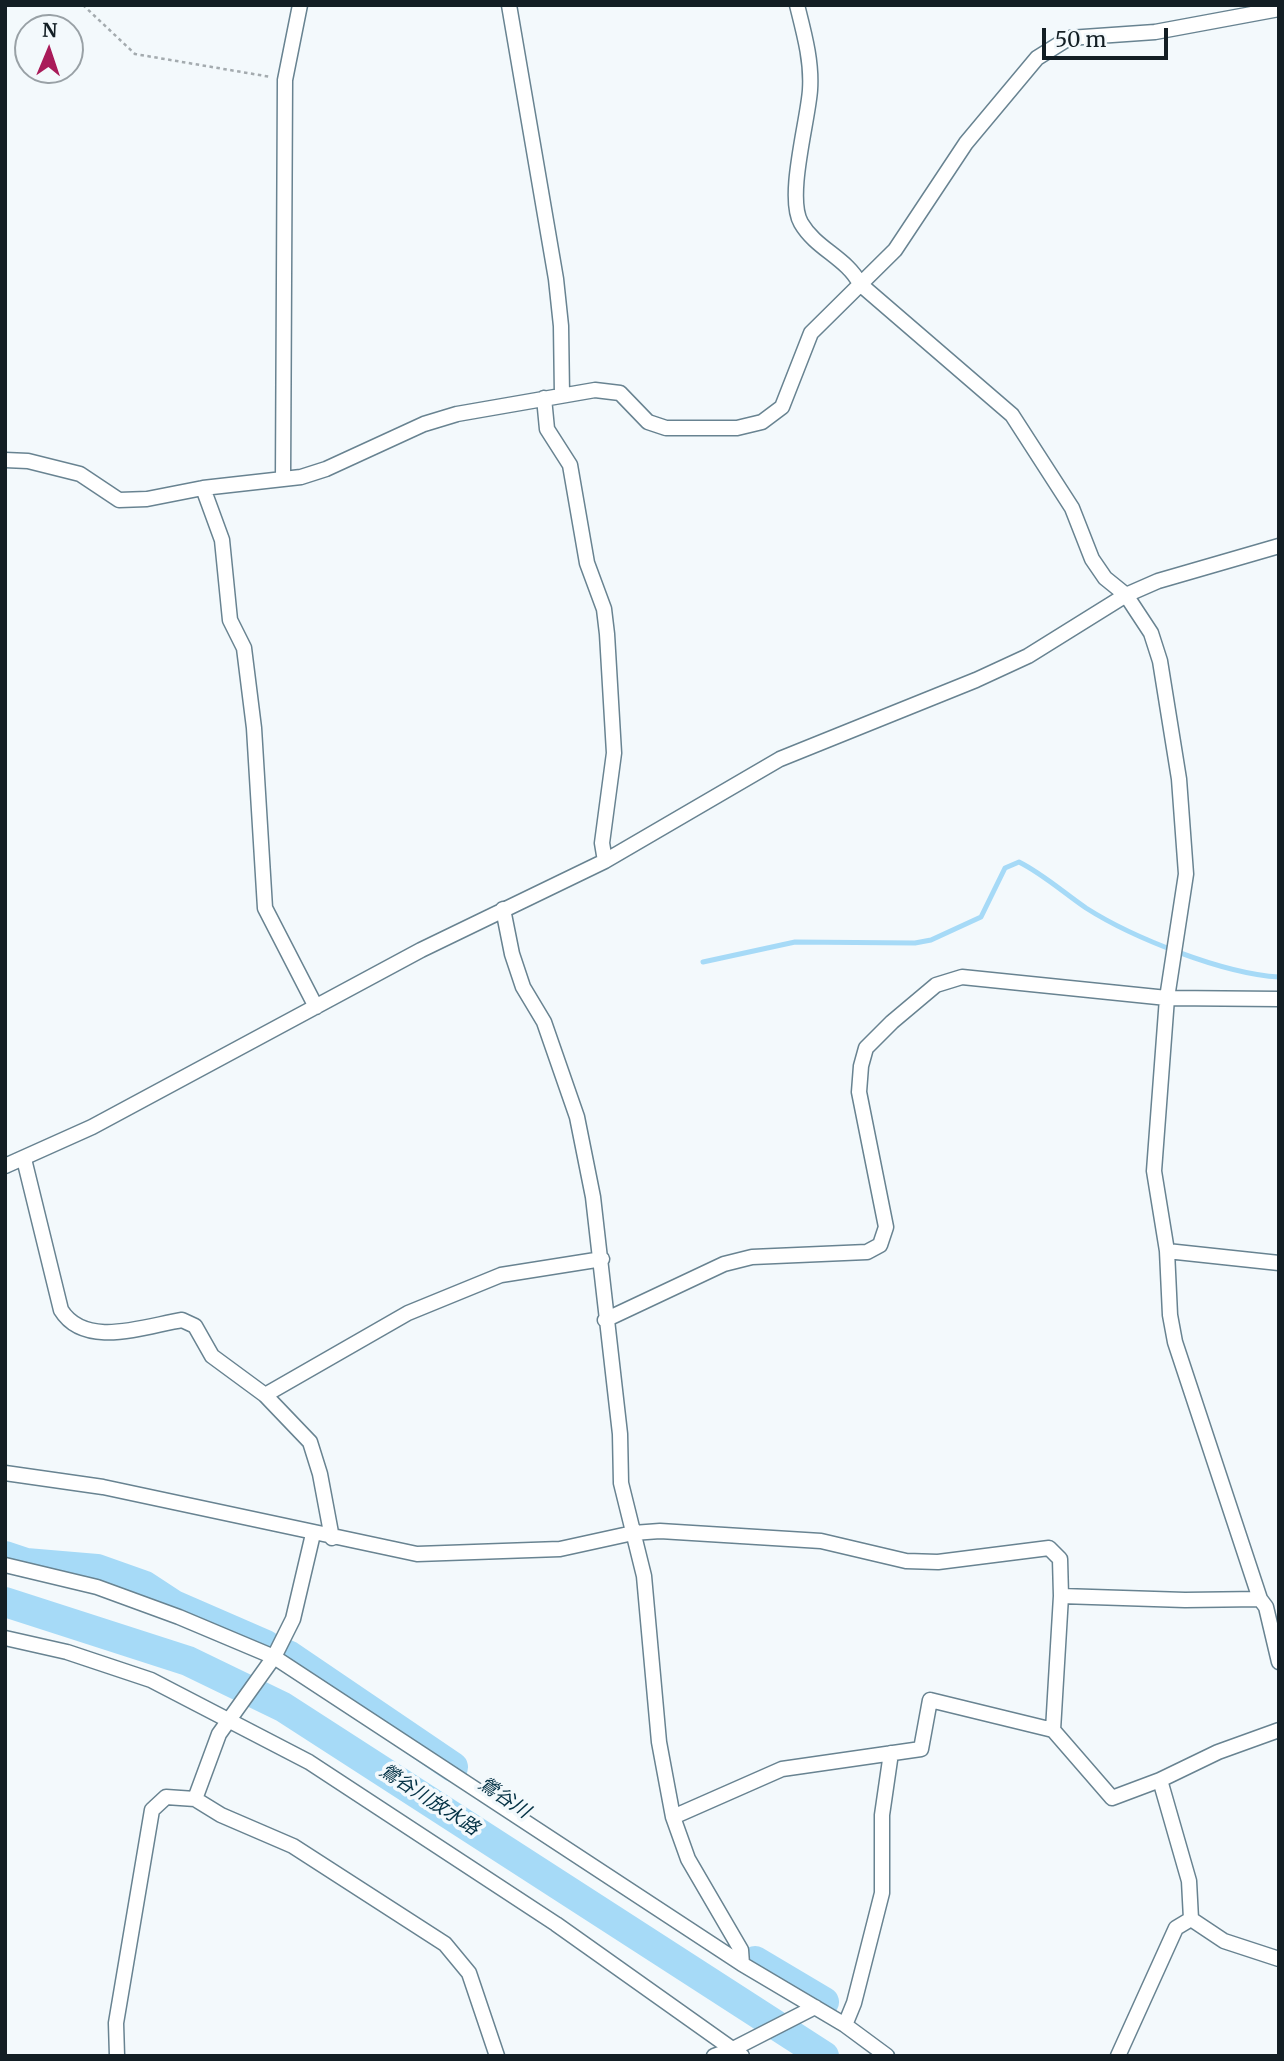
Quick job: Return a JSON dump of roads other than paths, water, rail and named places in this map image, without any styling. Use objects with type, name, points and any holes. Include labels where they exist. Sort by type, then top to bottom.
[{"type":"street","points":[[283,479],[285,80],[300,5]]},
{"type":"street","points":[[509,5],[556,279],[561,326],[562,395]]},
{"type":"street","points":[[797,5],[809,58],[810,90],[800,149],[797,197],[800,221],[814,239],[854,272],[860,285],[1012,415],[1072,508],[1092,559],[1105,578],[1126,595],[1151,633],[1160,661],[1180,779],[1186,874],[1172,949],[1154,1171],[1167,1251],[1170,1315],[1175,1342],[1268,1603],[1279,1662]]},
{"type":"street","points":[[5,460],[28,461],[80,474],[119,499],[147,499],[203,488],[283,479],[326,469],[424,424],[594,390],[620,393],[648,422],[666,428],[737,428],[762,422],[782,407],[811,333],[895,250],[966,143],[1037,58],[1069,38],[1107,33],[1155,32],[1279,9]]},
{"type":"street","points":[[544,398],[547,429],[570,465],[587,563],[604,608],[614,754],[602,843],[605,861]]},
{"type":"street","points":[[203,488],[222,540],[230,620],[244,648],[254,728],[265,908],[316,1007]]},
{"type":"street","points":[[5,1166],[92,1127],[503,909],[605,861],[780,759],[976,680],[1028,656],[1126,595],[1158,581],[1279,546]]},
{"type":"street","points":[[503,909],[512,954],[523,987],[544,1022],[577,1117],[602,1259],[605,1320],[620,1434],[621,1483],[644,1576],[659,1742],[673,1817],[688,1860],[741,1950],[742,1964]]},
{"type":"street","points":[[605,1320],[724,1265],[752,1257],[867,1252],[880,1245],[887,1227],[859,1092],[860,1066],[866,1048],[936,985],[962,977],[1167,998],[1279,999]]},
{"type":"street","points":[[24,1159],[61,1310],[68,1321],[97,1334],[182,1320],[195,1326],[212,1356],[265,1395],[310,1442],[320,1474],[332,1538]]},
{"type":"street","points":[[1167,1251],[1279,1264]]},
{"type":"street","points":[[265,1395],[408,1313],[501,1275],[602,1259]]},
{"type":"street","points":[[5,1473],[103,1487],[313,1534],[417,1554],[560,1549],[633,1533],[660,1531],[821,1541],[906,1561],[938,1562],[1049,1548],[1060,1559],[1053,1730]]},
{"type":"street","points":[[195,1799],[206,1765],[232,1716],[271,1662],[293,1619],[313,1534]]},
{"type":"street","points":[[5,1565],[97,1587],[179,1617],[271,1662],[742,1964],[845,2025],[887,2056]]},
{"type":"street","points":[[1060,1596],[1268,1603]]},
{"type":"street","points":[[5,1638],[67,1652],[151,1681],[232,1716],[309,1762],[740,2049]]},
{"type":"street","points":[[673,1817],[782,1769],[921,1749],[930,1700],[1053,1730],[1112,1797],[1160,1780],[1218,1752],[1279,1730]]},
{"type":"street","points":[[845,2025],[854,2003],[882,1893],[882,1815],[891,1754]]},
{"type":"street","points":[[1160,1780],[1189,1881],[1191,1919]]},
{"type":"street","points":[[117,2056],[116,2023],[152,1810],[166,1797],[195,1799],[221,1815],[293,1846],[445,1944],[469,1973],[496,2056]]},
{"type":"street","points":[[1191,1919],[1224,1941],[1279,1959]]},
{"type":"street","points":[[1118,2056],[1177,1928],[1191,1919]]},
{"type":"street","points":[[715,2056],[740,2049],[815,2007]]},
{"type":"waterway","points":[[703,962],[795,942],[915,943],[931,940],[981,917],[1005,868],[1019,862],[1086,908],[1128,931],[1206,962],[1279,977]]},
{"type":"waterway","name":"鶯谷川","points":[[5,1556],[26,1563],[97,1569],[145,1586],[174,1605],[266,1645]]},
{"type":"waterway","name":"鶯谷川放水路","points":[[5,1602],[188,1661],[283,1707],[824,2056]]},
{"type":"waterway","name":"鶯谷川","points":[[288,1655],[453,1767]]},
{"type":"waterway","name":"鶯谷川","points":[[755,1961],[824,2002]]}]
